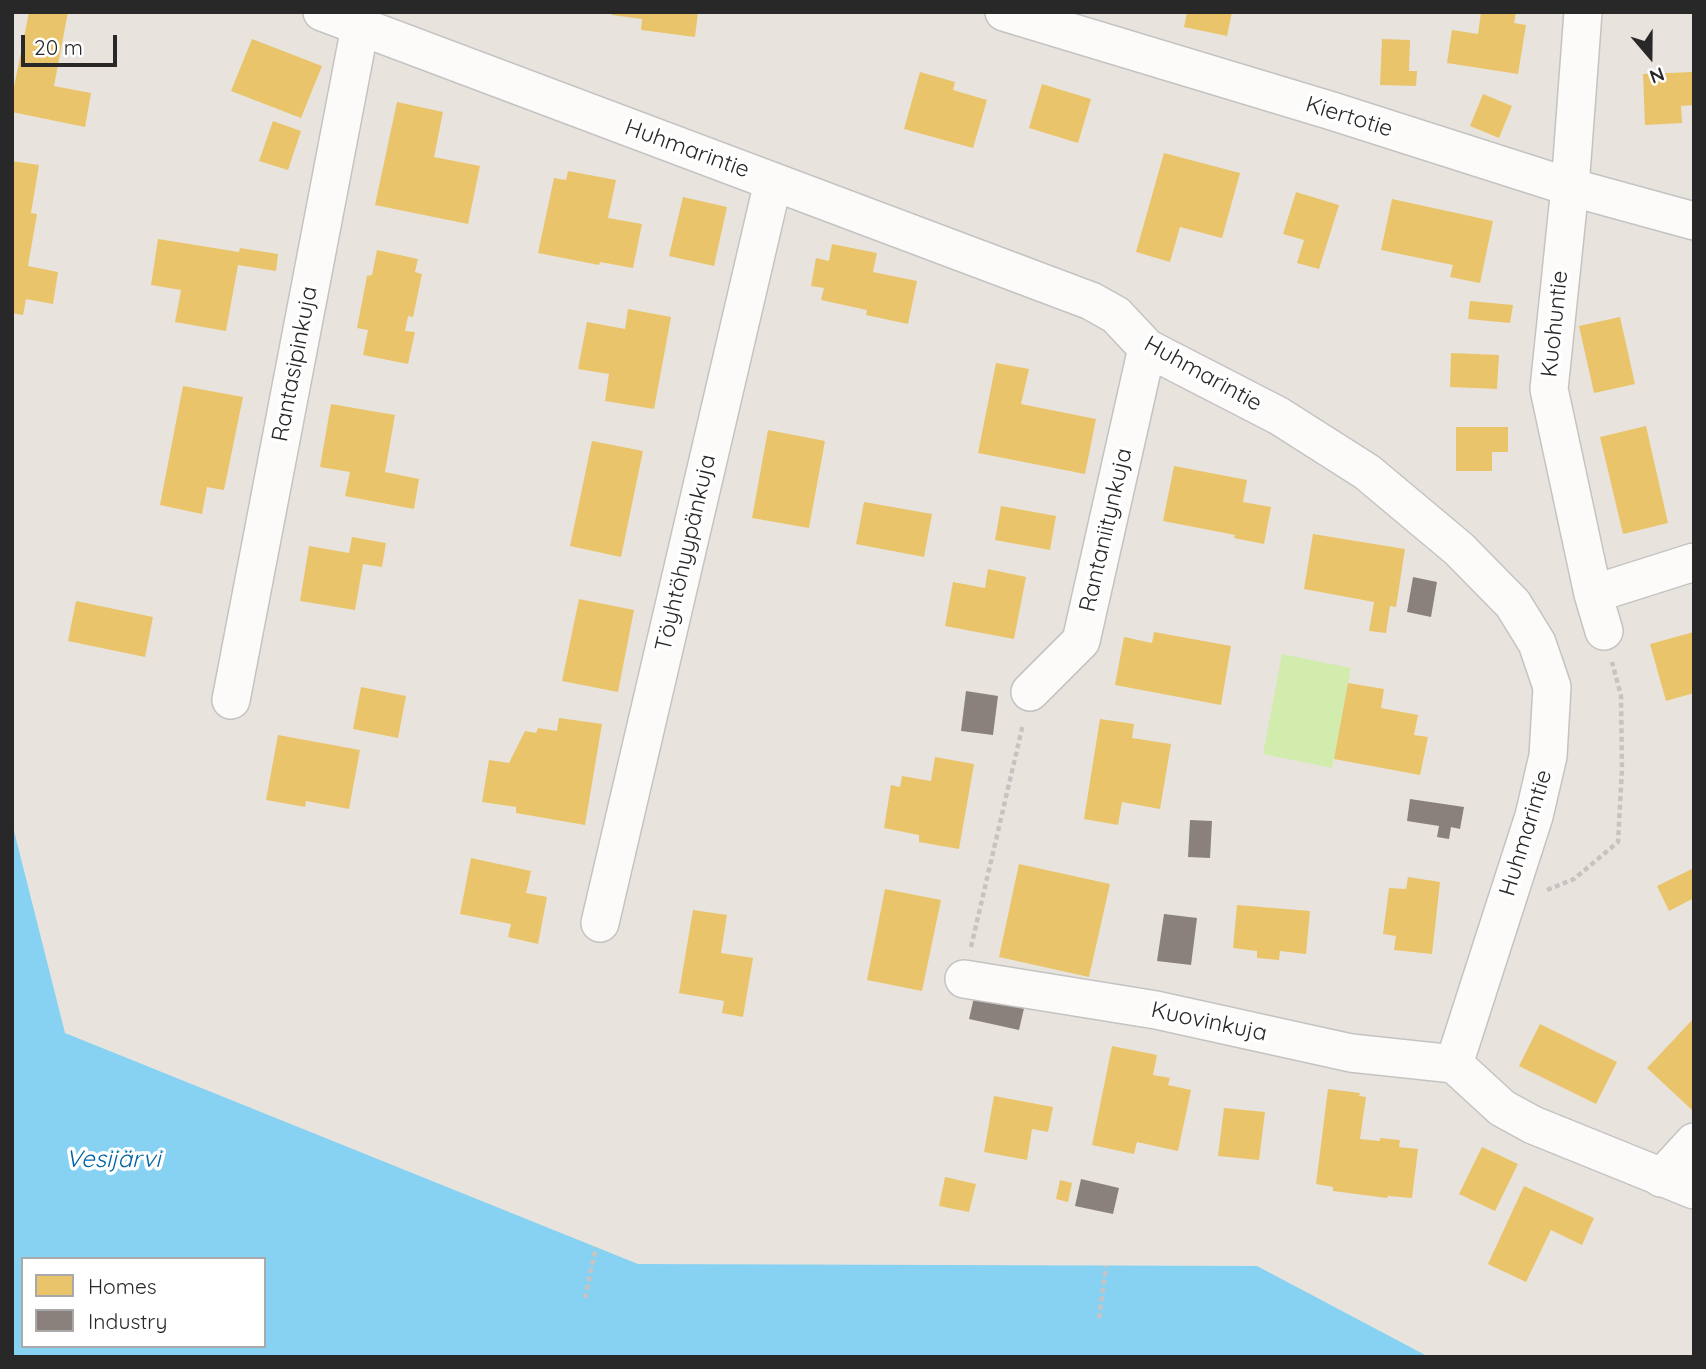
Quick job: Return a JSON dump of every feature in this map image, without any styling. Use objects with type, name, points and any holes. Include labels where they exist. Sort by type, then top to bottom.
[{"type":"street","name":"Huhmarintie","points":[[322,12],[1091,301],[1116,315],[1147,348],[1279,416],[1367,472],[1459,549],[1514,604],[1537,643],[1552,687],[1548,757],[1534,816],[1454,1065]]},
{"type":"street","name":"Kiertotie","points":[[1004,12],[1332,111],[1570,187],[1694,221]]},
{"type":"street","name":"Kuohuntie","points":[[1583,12],[1570,187],[1549,389],[1592,594],[1605,631]]},
{"type":"street","name":"Rantasipinkuja","points":[[230,700],[360,27]]},
{"type":"street","name":"Töyhtöhyypänkuja","points":[[600,923],[773,182]]},
{"type":"street","name":"Rantaniitynkuja","points":[[1030,692],[1081,641],[1147,348]]},
{"type":"street","points":[[1592,594],[1694,562]]},
{"type":"street","name":"Kuovinkuja","points":[[964,979],[1156,1010],[1351,1053],[1454,1065]]},
{"type":"street","points":[[1454,1065],[1502,1108],[1533,1125],[1677,1184],[1694,1142]]},
{"type":"path","points":[[1505,904],[1574,879],[1618,842],[1622,769],[1621,696],[1605,631]]},
{"type":"path","points":[[964,979],[1030,692]]},
{"type":"path","points":[[585,1298],[596,1247]]},
{"type":"path","points":[[1099,1318],[1106,1266]]},
{"type":"green space","points":[[1282,654],[1351,668],[1332,768],[1263,754]]},
{"type":"water","name":"Vesijärvi","points":[[12,823],[65,1033],[638,1264],[1257,1266],[1429,1357],[12,1357]]},
{"type":"building: Homes","points":[[29,12],[68,12],[54,86],[91,93],[85,127],[12,112],[12,97]]},
{"type":"building: Homes","points":[[612,12],[698,12],[695,37],[641,30],[642,19],[612,15]]},
{"type":"building: Homes","points":[[1187,12],[1232,12],[1227,36],[1184,27]]},
{"type":"building: Homes","points":[[1481,12],[1516,12],[1514,23],[1526,25],[1518,74],[1447,63],[1452,30],[1478,34]]},
{"type":"building: Homes","points":[[252,39],[322,66],[301,118],[231,91]]},
{"type":"building: Homes","points":[[1382,39],[1410,40],[1409,71],[1417,71],[1416,86],[1380,85]]},
{"type":"building: Homes","points":[[920,72],[955,82],[953,90],[987,100],[973,148],[904,129]]},
{"type":"building: Homes","points":[[1694,72],[1694,105],[1681,106],[1682,123],[1645,125],[1643,74]]},
{"type":"building: Homes","points":[[1042,84],[1091,99],[1078,143],[1029,128]]},
{"type":"building: Homes","points":[[1483,94],[1512,106],[1499,138],[1470,126]]},
{"type":"building: Homes","points":[[397,102],[443,112],[434,157],[480,166],[468,224],[375,205]]},
{"type":"building: Homes","points":[[273,121],[301,131],[288,170],[259,161]]},
{"type":"building: Homes","points":[[1164,153],[1240,173],[1222,238],[1180,227],[1170,262],[1136,252]]},
{"type":"building: Homes","points":[[12,161],[39,165],[31,213],[37,214],[28,266],[58,272],[53,304],[26,299],[23,315],[12,313]]},
{"type":"building: Homes","points":[[568,171],[616,180],[608,218],[642,224],[633,268],[600,262],[599,265],[538,253],[554,178],[566,180]]},
{"type":"building: Homes","points":[[1296,192],[1339,205],[1319,269],[1297,263],[1304,240],[1283,234]]},
{"type":"building: Homes","points":[[683,197],[727,207],[714,266],[669,256]]},
{"type":"building: Homes","points":[[1392,199],[1493,221],[1480,283],[1450,277],[1453,265],[1381,250]]},
{"type":"building: Homes","points":[[158,239],[239,252],[240,248],[278,254],[276,271],[238,265],[226,331],[175,322],[181,290],[151,285]]},
{"type":"building: Homes","points":[[832,244],[877,253],[873,272],[917,281],[908,324],[866,315],[867,310],[821,300],[824,288],[811,286],[816,258],[829,261]]},
{"type":"building: Homes","points":[[377,250],[418,259],[415,272],[422,274],[413,317],[408,316],[405,331],[415,332],[408,364],[363,355],[368,330],[357,328],[367,276],[372,275]]},
{"type":"building: Homes","points":[[1470,301],[1513,305],[1510,323],[1468,319]]},
{"type":"building: Homes","points":[[628,309],[671,317],[654,409],[605,401],[609,374],[578,369],[587,322],[625,329]]},
{"type":"building: Homes","points":[[1620,317],[1635,384],[1594,393],[1579,326]]},
{"type":"building: Homes","points":[[1451,353],[1499,355],[1497,389],[1450,387]]},
{"type":"building: Homes","points":[[996,363],[1029,369],[1021,404],[1096,419],[1085,474],[978,453]]},
{"type":"building: Homes","points":[[183,386],[243,397],[224,490],[207,487],[202,514],[160,505]]},
{"type":"building: Homes","points":[[331,404],[395,415],[385,472],[419,479],[414,509],[345,496],[350,472],[320,467]]},
{"type":"building: Homes","points":[[1646,426],[1668,523],[1623,534],[1600,437]]},
{"type":"building: Homes","points":[[1456,427],[1508,427],[1508,452],[1492,452],[1492,471],[1456,471]]},
{"type":"building: Homes","points":[[768,430],[825,441],[809,528],[752,518]]},
{"type":"building: Homes","points":[[592,441],[643,451],[621,557],[570,546]]},
{"type":"building: Homes","points":[[1174,466],[1247,480],[1243,502],[1271,507],[1264,544],[1234,538],[1235,535],[1163,521]]},
{"type":"building: Homes","points":[[864,502],[932,514],[924,557],[856,544]]},
{"type":"building: Homes","points":[[1001,506],[1056,516],[1050,550],[995,540]]},
{"type":"building: Homes","points":[[1313,534],[1405,549],[1396,607],[1390,606],[1386,633],[1369,631],[1374,602],[1304,589]]},
{"type":"building: Homes","points":[[352,537],[386,543],[382,567],[363,564],[355,610],[300,601],[309,546],[349,553]]},
{"type":"building: Homes","points":[[988,569],[1026,577],[1014,639],[945,626],[953,582],[985,588]]},
{"type":"building: Homes","points":[[579,599],[634,610],[618,692],[562,681]]},
{"type":"building: Homes","points":[[76,601],[153,617],[145,657],[68,641]]},
{"type":"building: Homes","points":[[1154,632],[1231,646],[1221,705],[1115,685],[1124,637],[1152,643]]},
{"type":"building: Homes","points":[[1694,632],[1694,693],[1666,701],[1650,644]]},
{"type":"building: Homes","points":[[1348,683],[1384,689],[1381,708],[1418,715],[1414,735],[1428,737],[1420,775],[1334,759]]},
{"type":"building: Homes","points":[[361,687],[406,696],[398,738],[353,729]]},
{"type":"building: Homes","points":[[559,718],[602,724],[585,825],[516,813],[516,807],[482,802],[489,760],[509,763],[525,731],[536,733],[538,728],[557,731]]},
{"type":"building: Homes","points":[[1100,719],[1134,724],[1132,738],[1171,744],[1160,809],[1122,802],[1118,825],[1084,819]]},
{"type":"building: Homes","points":[[278,735],[360,750],[349,809],[306,801],[305,807],[266,800]]},
{"type":"building: Homes","points":[[935,757],[974,764],[959,849],[919,842],[919,835],[884,828],[891,785],[900,787],[902,776],[931,781]]},
{"type":"building: Homes","points":[[471,858],[531,871],[526,893],[547,897],[538,944],[508,937],[511,924],[460,914]]},
{"type":"building: Homes","points":[[1019,864],[1110,884],[1089,977],[999,957]]},
{"type":"building: Homes","points":[[1694,868],[1694,898],[1669,911],[1657,886]]},
{"type":"building: Homes","points":[[1408,877],[1440,882],[1432,954],[1394,950],[1396,936],[1383,934],[1389,888],[1406,889]]},
{"type":"building: Homes","points":[[885,889],[941,900],[922,991],[867,980]]},
{"type":"building: Homes","points":[[1237,905],[1310,911],[1306,954],[1280,951],[1279,960],[1257,958],[1257,951],[1233,948]]},
{"type":"building: Homes","points":[[693,910],[727,915],[721,953],[753,958],[743,1017],[722,1013],[724,1001],[679,993]]},
{"type":"building: Homes","points":[[1694,1018],[1694,1108],[1692,1110],[1647,1068]]},
{"type":"building: Homes","points":[[1540,1024],[1617,1062],[1596,1104],[1519,1066]]},
{"type":"building: Homes","points":[[1112,1046],[1157,1055],[1153,1075],[1170,1078],[1168,1085],[1191,1090],[1178,1151],[1137,1142],[1134,1154],[1092,1145]]},
{"type":"building: Homes","points":[[1328,1089],[1360,1093],[1359,1096],[1366,1097],[1360,1139],[1400,1140],[1399,1147],[1418,1149],[1412,1198],[1387,1198],[1333,1191],[1333,1187],[1316,1184]]},
{"type":"building: Homes","points":[[994,1096],[1053,1107],[1048,1132],[1032,1129],[1027,1160],[984,1152]]},
{"type":"building: Homes","points":[[1224,1108],[1265,1112],[1259,1160],[1218,1156]]},
{"type":"building: Homes","points":[[1482,1147],[1518,1164],[1495,1211],[1459,1194]]},
{"type":"building: Homes","points":[[945,1177],[976,1184],[969,1212],[939,1206]]},
{"type":"building: Homes","points":[[1060,1180],[1072,1183],[1068,1202],[1056,1199]]},
{"type":"building: Homes","points":[[1524,1186],[1594,1218],[1582,1245],[1551,1230],[1526,1282],[1488,1264]]},
{"type":"building: Industry","points":[[1413,577],[1437,582],[1431,617],[1407,612]]},
{"type":"building: Industry","points":[[966,691],[998,696],[993,735],[961,731]]},
{"type":"building: Industry","points":[[1410,799],[1464,807],[1460,829],[1451,827],[1449,839],[1437,837],[1439,826],[1407,821]]},
{"type":"building: Industry","points":[[1190,820],[1212,821],[1210,858],[1188,857]]},
{"type":"building: Industry","points":[[1164,914],[1197,918],[1191,965],[1157,961]]},
{"type":"building: Industry","points":[[975,993],[1025,1004],[1019,1030],[969,1019]]},
{"type":"building: Industry","points":[[1081,1179],[1119,1188],[1113,1214],[1075,1206]]}]
